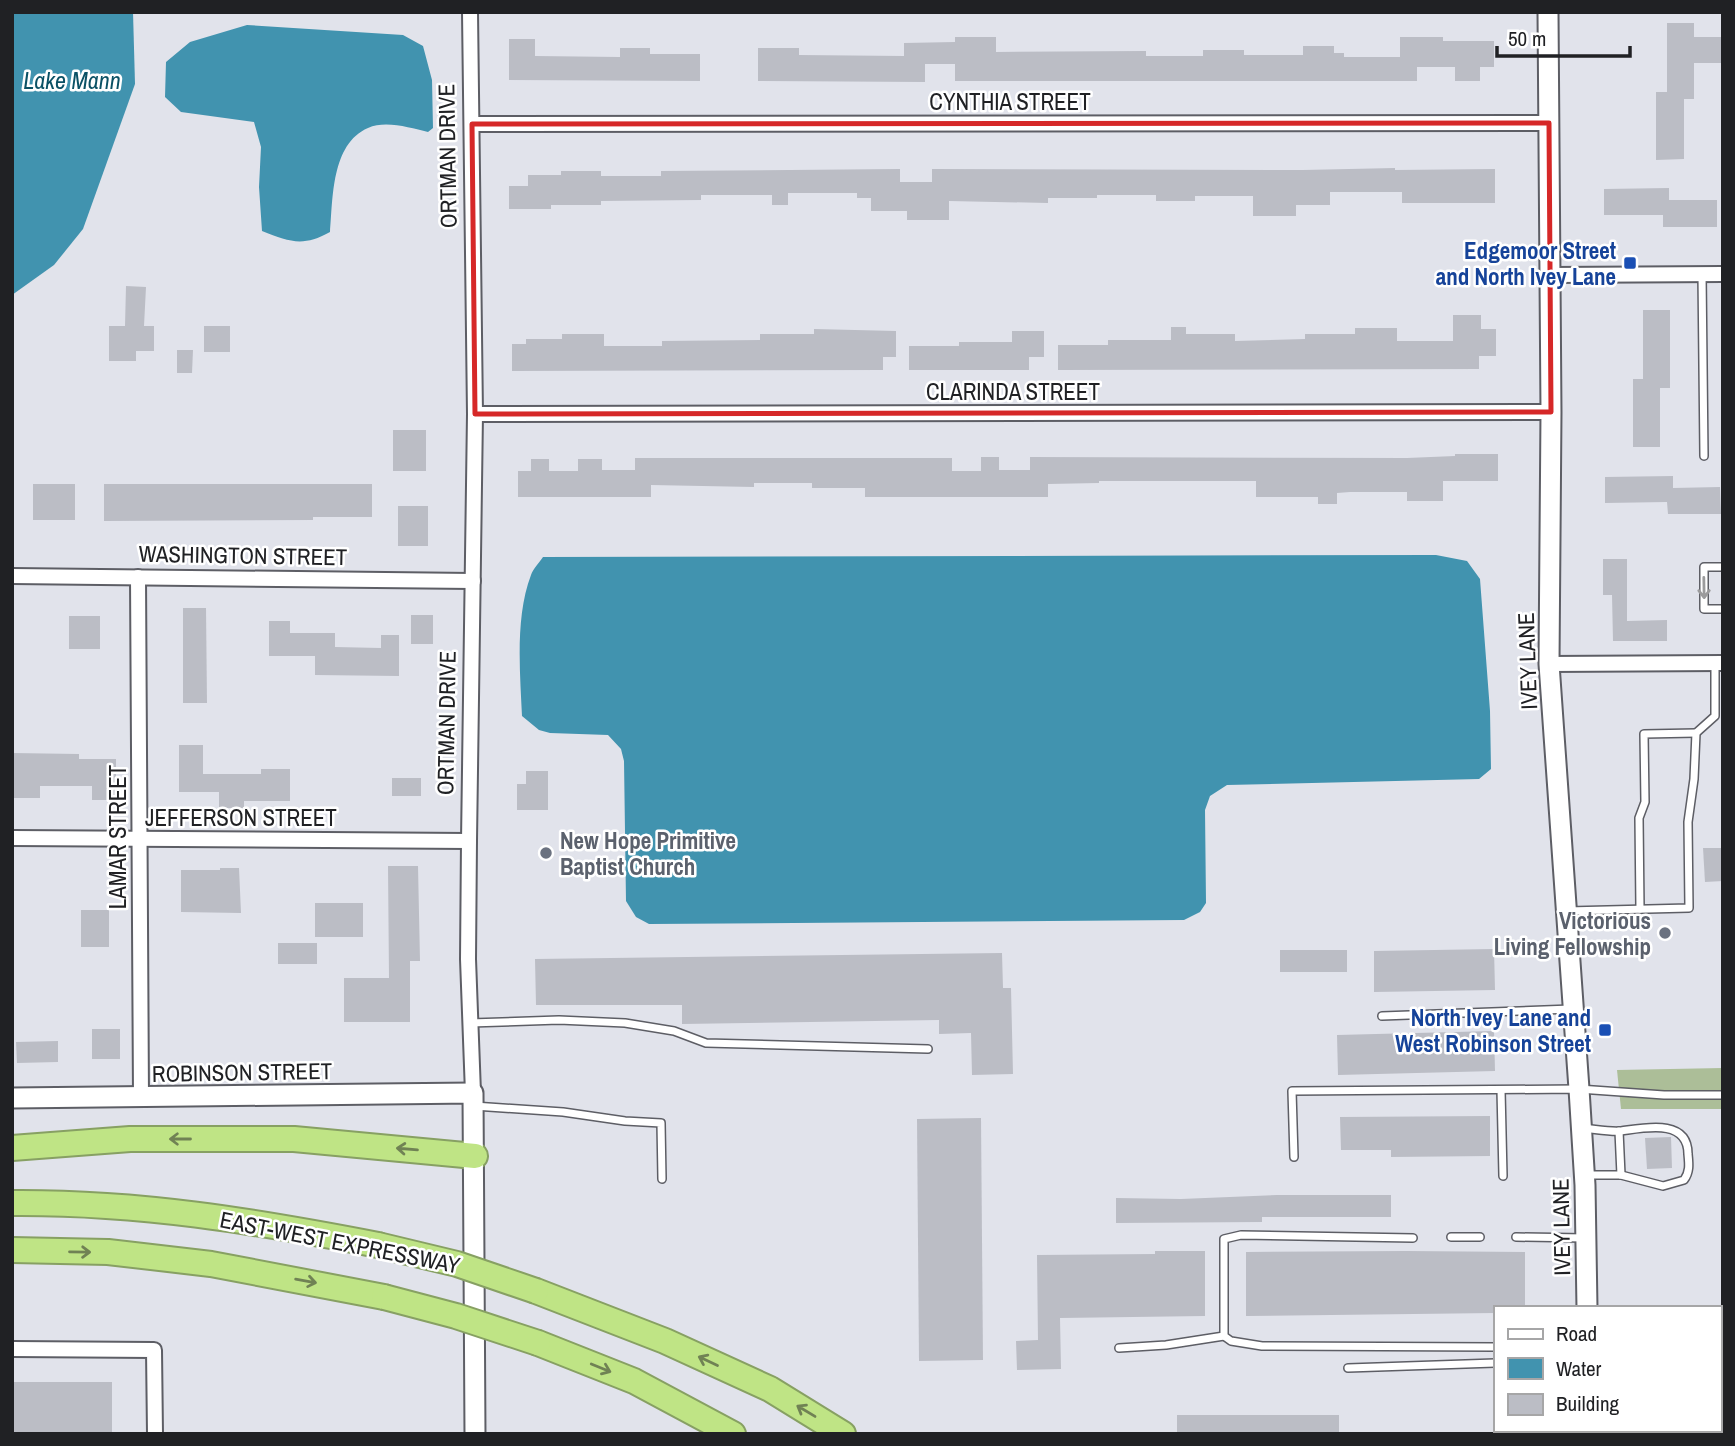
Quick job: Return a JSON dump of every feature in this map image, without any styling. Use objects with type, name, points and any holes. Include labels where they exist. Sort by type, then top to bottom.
[{"type":"highway","points":[[12,1148],[130,1139],[294,1139],[475,1156]]},
{"type":"highway","name":"EAST-WEST EXPRESSWAY","points":[[12,1203],[69,1203],[162,1209],[275,1225],[457,1264],[536,1291],[665,1341],[758,1384],[843,1434]]},
{"type":"highway","name":"EAST-WEST EXPRESSWAY","points":[[12,1251],[108,1252],[211,1264],[384,1297],[456,1316],[538,1343],[634,1381],[733,1434]]},
{"type":"street","name":"ORTMAN DRIVE","points":[[470,12],[475,414],[469,841],[475,1156],[474,1434]]},
{"type":"street","name":"IVEY LANE","points":[[1548,12],[1551,412],[1549,664],[1579,1089],[1587,1306]]},
{"type":"street","name":"CYNTHIA STREET","points":[[471,124],[1549,123]]},
{"type":"street","points":[[1550,275],[1723,274]]},
{"type":"street","name":"CLARINDA STREET","points":[[475,414],[1551,412]]},
{"type":"street","name":"WASHINGTON STREET","points":[[12,576],[473,581]]},
{"type":"street","name":"LAMAR STREET","points":[[138,577],[141,1097]]},
{"type":"street","points":[[1549,664],[1719,663]]},
{"type":"street","name":"JEFFERSON STREET","points":[[12,838],[469,841]]},
{"type":"street","name":"ROBINSON STREET","points":[[12,1098],[473,1099]]},
{"type":"street","points":[[12,1349],[154,1350],[155,1434]]},
{"type":"lane","points":[[1702,274],[1704,456]]},
{"type":"lane","points":[[1723,568],[1704,568],[1704,609],[1723,609]]},
{"type":"lane","points":[[1640,909],[1639,818],[1645,802],[1644,734],[1696,733],[1715,716],[1719,663]]},
{"type":"lane","points":[[1567,911],[1689,908],[1688,822],[1694,779],[1696,733]]},
{"type":"lane","points":[[1382,1016],[1573,1009]]},
{"type":"lane","points":[[471,1023],[559,1020],[625,1023],[674,1031],[706,1044],[928,1049]]},
{"type":"lane","points":[[1294,1157],[1292,1091],[1579,1089],[1664,1095],[1723,1095]]},
{"type":"lane","points":[[1501,1090],[1503,1176]]},
{"type":"lane","points":[[473,1099],[625,1121],[661,1123],[662,1179]]},
{"type":"lane","points":[[1581,1128],[1619,1131],[1666,1127],[1679,1132],[1688,1147],[1689,1173],[1684,1180],[1663,1186],[1621,1175],[1584,1175]]},
{"type":"lane","points":[[1619,1131],[1621,1175]]},
{"type":"lane","points":[[1224,1336],[1224,1239],[1241,1235],[1413,1238]]},
{"type":"lane","points":[[1451,1237],[1480,1237]]},
{"type":"lane","points":[[1516,1237],[1586,1238]]},
{"type":"lane","points":[[1119,1348],[1166,1345],[1224,1336],[1231,1341],[1262,1346],[1494,1347]]},
{"type":"lane","points":[[1348,1368],[1494,1363]]},
{"type":"highlighted area","points":[[1549,123],[1551,412],[475,414],[472,124]]},
{"type":"green space","points":[[1723,1068],[1723,1109],[1621,1109],[1617,1070]]},
{"type":"water","name":"Lake Mann","points":[[12,12],[133,12],[135,84],[83,229],[54,265],[12,295]]},
{"type":"water","points":[[247,25],[403,35],[423,46],[432,80],[433,128],[428,132],[398,125],[382,125],[368,128],[356,136],[347,146],[336,174],[330,232],[312,240],[289,240],[262,231],[259,187],[261,147],[254,122],[181,112],[165,97],[166,62],[190,42]]},
{"type":"water","points":[[1436,555],[1467,561],[1480,579],[1490,711],[1491,769],[1479,779],[1227,785],[1210,796],[1205,810],[1206,903],[1200,912],[1184,920],[649,924],[636,917],[626,901],[624,761],[621,749],[608,735],[550,733],[539,730],[522,716],[520,645],[523,609],[531,575],[543,557]]},
{"type":"building","points":[[1667,23],[1694,23],[1694,37],[1723,37],[1723,63],[1694,63],[1694,99],[1684,99],[1684,159],[1656,160],[1656,92],[1667,92]]},
{"type":"building","points":[[955,37],[996,37],[996,52],[1146,51],[1146,56],[1203,56],[1203,50],[1244,50],[1244,55],[1303,55],[1303,46],[1334,46],[1334,53],[1344,53],[1344,57],[1400,57],[1400,37],[1443,37],[1443,41],[1494,41],[1494,67],[1480,67],[1480,81],[1455,81],[1455,67],[1417,67],[1417,81],[955,81],[955,64],[925,64],[925,82],[758,81],[758,48],[799,48],[799,55],[904,56],[904,43],[955,42]]},
{"type":"building","points":[[509,39],[535,39],[535,56],[620,57],[620,48],[650,48],[650,54],[700,54],[700,81],[509,80]]},
{"type":"building","points":[[900,169],[900,182],[932,182],[932,169],[1495,169],[1495,203],[1402,203],[1402,192],[1330,192],[1330,205],[1296,205],[1296,216],[1253,216],[1253,196],[1195,196],[1195,201],[1156,201],[1156,195],[1097,195],[1097,198],[1048,198],[1048,203],[949,201],[949,220],[907,220],[907,211],[871,211],[871,198],[857,198],[857,193],[788,193],[788,205],[772,205],[772,195],[701,195],[701,200],[601,201],[601,205],[551,205],[551,209],[509,209],[509,186],[528,186],[528,175],[561,175],[561,171],[601,171],[601,176],[661,176],[661,171]]},
{"type":"building","points":[[1669,188],[1669,200],[1717,200],[1717,227],[1663,227],[1663,215],[1604,215],[1604,189]]},
{"type":"building","points":[[126,286],[146,287],[144,326],[154,326],[154,351],[136,351],[136,361],[109,361],[109,326],[125,326]]},
{"type":"building","points":[[1643,310],[1670,310],[1670,388],[1660,388],[1660,447],[1633,447],[1633,379],[1643,379]]},
{"type":"building","points":[[1453,315],[1481,315],[1481,329],[1496,329],[1496,356],[1479,356],[1479,369],[1058,370],[1058,345],[1108,345],[1108,340],[1171,340],[1171,327],[1186,327],[1186,334],[1235,334],[1235,341],[1305,339],[1305,334],[1355,334],[1355,328],[1397,328],[1397,341],[1453,341]]},
{"type":"building","points":[[204,326],[230,326],[230,352],[204,352]]},
{"type":"building","points":[[814,329],[896,331],[896,357],[883,357],[883,370],[512,371],[512,344],[526,344],[526,339],[562,339],[562,334],[604,334],[604,346],[662,346],[662,341],[760,340],[760,334],[814,334]]},
{"type":"building","points":[[1012,331],[1044,331],[1044,357],[1029,357],[1029,370],[909,370],[909,346],[1012,342]]},
{"type":"building","points":[[177,350],[193,350],[192,373],[177,373]]},
{"type":"building","points":[[393,430],[426,430],[426,471],[393,471]]},
{"type":"building","points":[[1498,454],[1498,481],[1443,481],[1443,501],[1407,501],[1407,492],[1350,492],[1337,493],[1337,504],[1318,504],[1318,497],[1256,497],[1256,481],[1099,481],[1048,484],[1048,497],[865,497],[865,488],[812,488],[812,483],[754,483],[754,487],[651,485],[651,497],[518,497],[518,471],[531,471],[531,459],[549,459],[549,471],[578,471],[578,459],[602,459],[602,470],[635,470],[635,458],[952,458],[952,471],[981,471],[981,457],[999,457],[999,470],[1030,470],[1030,457],[1407,458]]},
{"type":"building","points":[[1673,476],[1673,488],[1720,487],[1721,514],[1668,514],[1667,502],[1605,503],[1605,477]]},
{"type":"building","points":[[33,484],[75,484],[75,520],[33,520]]},
{"type":"building","points":[[104,484],[372,484],[372,517],[313,517],[313,520],[104,521]]},
{"type":"building","points":[[398,506],[428,506],[428,546],[398,546]]},
{"type":"building","points":[[1603,559],[1627,559],[1627,621],[1667,620],[1667,641],[1613,641],[1612,595],[1603,595]]},
{"type":"building","points":[[183,608],[206,608],[207,703],[183,703]]},
{"type":"building","points":[[411,615],[433,615],[433,644],[411,644]]},
{"type":"building","points":[[69,616],[100,616],[100,649],[69,649]]},
{"type":"building","points":[[269,621],[290,621],[290,633],[335,633],[335,647],[381,648],[381,635],[399,635],[399,676],[315,675],[315,656],[269,656]]},
{"type":"building","points":[[179,745],[203,745],[203,774],[261,774],[261,769],[290,769],[290,801],[244,801],[244,808],[219,808],[219,792],[179,792]]},
{"type":"building","points":[[12,753],[79,754],[79,759],[116,759],[116,800],[92,800],[92,786],[40,786],[40,798],[12,798]]},
{"type":"building","points":[[526,771],[548,771],[548,810],[517,810],[517,784],[526,784]]},
{"type":"building","points":[[392,778],[421,778],[421,796],[392,796]]},
{"type":"building","points":[[1703,848],[1723,848],[1723,881],[1705,882]]},
{"type":"building","points":[[388,866],[418,866],[420,961],[410,961],[410,1022],[344,1022],[344,978],[389,978]]},
{"type":"building","points":[[239,868],[241,913],[181,912],[181,870]]},
{"type":"building","points":[[315,903],[363,903],[363,937],[315,937]]},
{"type":"building","points":[[81,910],[109,910],[109,947],[81,947]]},
{"type":"building","points":[[278,943],[317,943],[317,964],[278,964]]},
{"type":"building","points":[[1494,949],[1495,990],[1374,992],[1374,951]]},
{"type":"building","points":[[1280,950],[1347,950],[1347,972],[1280,972]]},
{"type":"building","points":[[1002,953],[1003,988],[1011,988],[1013,1074],[972,1075],[971,1033],[939,1034],[939,1020],[682,1024],[682,1005],[536,1005],[535,959]]},
{"type":"building","points":[[92,1029],[120,1029],[120,1059],[92,1059]]},
{"type":"building","points":[[1494,1031],[1495,1071],[1338,1075],[1337,1035]]},
{"type":"building","points":[[58,1041],[58,1062],[17,1063],[16,1042]]},
{"type":"building","points":[[1490,1116],[1490,1156],[1391,1157],[1391,1150],[1341,1150],[1340,1117]]},
{"type":"building","points":[[981,1118],[983,1360],[919,1361],[917,1119]]},
{"type":"building","points":[[1671,1137],[1672,1168],[1647,1169],[1645,1138]]},
{"type":"building","points":[[1277,1195],[1391,1195],[1391,1217],[1262,1217],[1262,1222],[1116,1223],[1116,1198],[1181,1199]]},
{"type":"building","points":[[1155,1251],[1205,1251],[1205,1316],[1060,1318],[1061,1369],[1017,1370],[1016,1341],[1038,1340],[1037,1255],[1155,1254]]},
{"type":"building","points":[[1246,1252],[1525,1252],[1525,1306],[1494,1306],[1494,1313],[1246,1316]]},
{"type":"building","points":[[12,1382],[112,1382],[112,1434],[12,1434]]},
{"type":"building","points":[[1177,1415],[1339,1415],[1339,1434],[1177,1434]]},
{"type":"place","name":"Edgemoor Street and North Ivey Lane","points":[[1630,263]]},
{"type":"place","name":"New Hope Primitive Baptist Church","points":[[546,853]]},
{"type":"place","name":"Victorious Living Fellowship","points":[[1665,933]]},
{"type":"place","name":"North Ivey Lane and West Robinson Street","points":[[1605,1030]]}]
